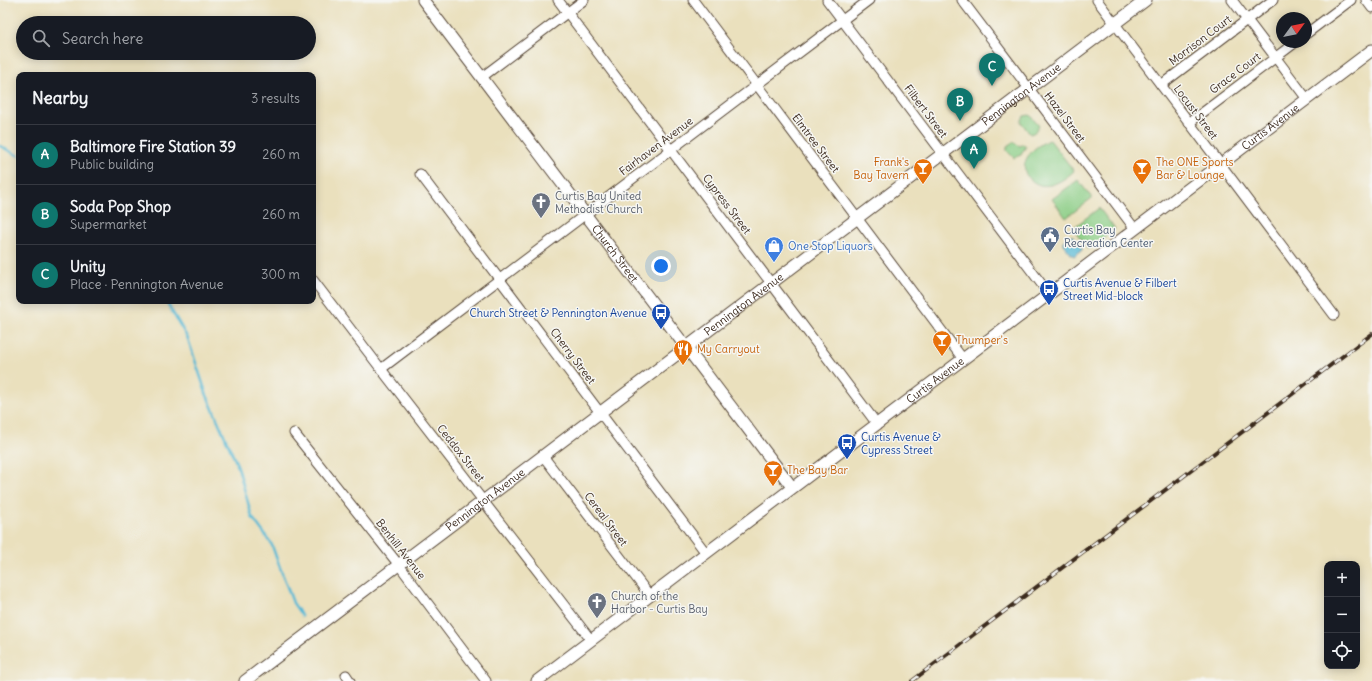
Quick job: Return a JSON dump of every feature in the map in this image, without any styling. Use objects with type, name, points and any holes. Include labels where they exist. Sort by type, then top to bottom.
[{"type":"main road","name":"Church Street","points":[[423,0],[792,487]]},
{"type":"main road","name":"Pennington Avenue","points":[[246,681],[1146,0]]},
{"type":"main road","name":"Curtis Avenue","points":[[537,681],[1372,50]]},
{"type":"main road","points":[[254,681],[332,616]]},
{"type":"street","name":"Cypress Street","points":[[558,0],[877,424]]},
{"type":"street","points":[[482,77],[584,0]]},
{"type":"street","name":"Elmtree Street","points":[[692,0],[963,359]]},
{"type":"street","name":"Filbert Street","points":[[827,0],[1049,294]]},
{"type":"street","name":"Fairhaven Avenue","points":[[381,370],[869,0]]},
{"type":"street","name":"Hazel Street","points":[[962,0],[1135,229]]},
{"type":"street","name":"Locust Street","points":[[1097,0],[1334,315]]},
{"type":"street","points":[[1232,0],[1307,99]]},
{"type":"street","name":"Morrison Court","points":[[1161,85],[1273,0]]},
{"type":"street","points":[[1312,29],[1351,0]]},
{"type":"street","points":[[1366,0],[1372,8]]},
{"type":"street","name":"Grace Court","points":[[1189,123],[1288,48]]},
{"type":"street","name":"Cherry Street","points":[[420,174],[706,553]]},
{"type":"street","name":"Ceddox Street","points":[[316,284],[591,640]]},
{"type":"street","name":"Benhill Avenue","points":[[294,433],[399,565],[486,681]]},
{"type":"street","name":"Cereal Street","points":[[543,456],[650,596]]},
{"type":"green space","points":[[1030,115],[1039,126],[1036,131],[1030,134],[1021,122],[1024,116]]},
{"type":"green space","points":[[1050,140],[1074,171],[1064,179],[1047,186],[1035,183],[1030,179],[1025,172],[1024,166],[1028,156],[1036,147]]},
{"type":"green space","points":[[1013,142],[1020,146],[1024,144],[1026,146],[1021,155],[1014,158],[1007,151],[1007,146]]},
{"type":"green space","points":[[1078,180],[1092,198],[1066,218],[1052,199]]},
{"type":"green space","points":[[1099,208],[1115,229],[1088,249],[1073,228]]},
{"type":"water","points":[[1073,236],[1082,248],[1082,250],[1074,256],[1063,244],[1063,241]]},
{"type":"waterway","points":[[0,146],[16,154]]},
{"type":"waterway","points":[[168,304],[188,339],[206,393],[238,467],[252,517],[271,543],[293,603],[302,616]]},
{"type":"railway","points":[[912,681],[1372,334]]},
{"type":"place","name":"Unity","points":[[992,86]]},
{"type":"place","name":"Soda Pop Shop","points":[[960,121]]},
{"type":"place","name":"Baltimore Fire Station 39","points":[[974,169]]},
{"type":"place","name":"Frank's Bay Tavern","points":[[923,185]]},
{"type":"place","name":"The ONE Sports Bar & Lounge","points":[[1142,185]]},
{"type":"place","name":"Curtis Bay United Methodist Church","points":[[541,219]]},
{"type":"place","name":"Curtis Bay Recreation Center","points":[[1050,253]]},
{"type":"place","name":"One Stop Liquors","points":[[774,263]]},
{"type":"place","name":"Curtis Avenue & Filbert Street Mid-block","points":[[1049,306]]},
{"type":"place","name":"Church Street & Pennington Avenue","points":[[661,330]]},
{"type":"place","name":"Thumper's","points":[[942,357]]},
{"type":"place","name":"My Carryout","points":[[683,366]]},
{"type":"place","name":"Curtis Avenue & Cypress Street","points":[[847,460]]},
{"type":"place","name":"The Bay Bar","points":[[773,487]]},
{"type":"place","name":"Church of the Harbor - Curtis Bay","points":[[597,619]]}]
